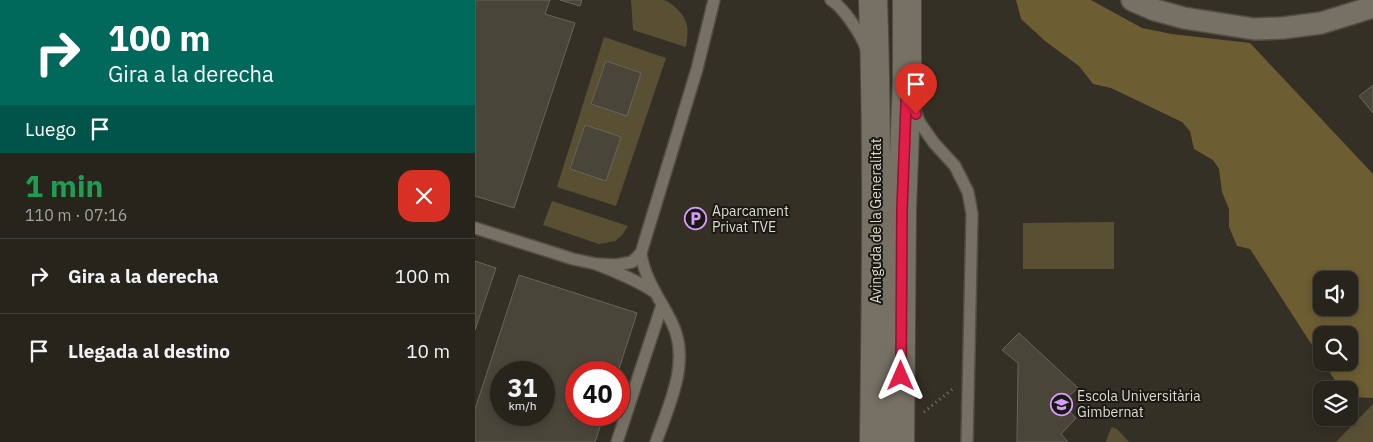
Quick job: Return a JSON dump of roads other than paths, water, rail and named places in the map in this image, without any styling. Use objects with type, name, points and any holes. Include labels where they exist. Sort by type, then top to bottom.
[{"type":"street","name":"Avinguda de la Generalitat","points":[[873,0],[876,209],[874,442]]},
{"type":"street","name":"Avinguda de la Generalitat","points":[[900,437],[902,209],[907,80],[907,0]]},
{"type":"street","points":[[1133,0],[1155,10],[1184,18],[1254,29],[1321,24],[1373,7]]},
{"type":"lane","points":[[656,442],[673,392],[679,367],[679,344],[673,324],[642,264],[641,253],[697,69],[714,0]]},
{"type":"lane","points":[[831,0],[836,3],[863,40],[875,76]]},
{"type":"lane","points":[[907,80],[912,104],[920,124],[955,166],[968,192],[972,214],[967,442]]},
{"type":"lane","points":[[475,228],[573,259],[595,264],[642,283],[655,292]]},
{"type":"lane","points":[[595,264],[616,265],[632,262],[641,253]]},
{"type":"lane","points":[[617,442],[662,305]]},
{"type":"place","name":"Aparcament Privat TVE","points":[[696,219]]},
{"type":"place","name":"Escola Universitària Gimbernat","points":[[1061,404]]}]
